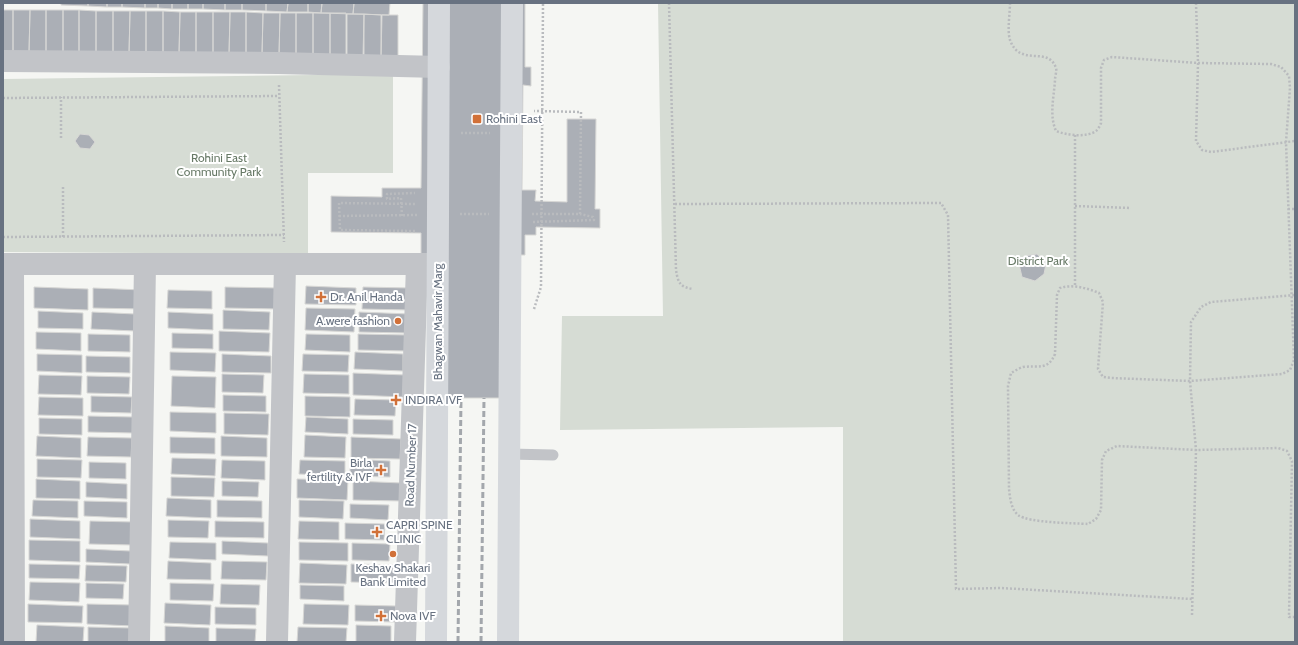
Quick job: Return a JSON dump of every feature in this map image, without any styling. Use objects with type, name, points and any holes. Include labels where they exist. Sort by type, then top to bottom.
[{"type":"main road","name":"Bhagwan Mahavir Marg","points":[[436,642],[428,264],[439,231],[439,3]]},
{"type":"main road","points":[[508,642],[512,3]]},
{"type":"street","points":[[3,61],[278,63],[439,67]]},
{"type":"street","points":[[14,642],[8,264],[428,264]]},
{"type":"street","points":[[139,642],[145,264]]},
{"type":"street","points":[[277,642],[285,264]]},
{"type":"street","name":"Road Number 17","points":[[405,642],[428,264]]},
{"type":"lane","points":[[509,454],[553,455]]},
{"type":"path","points":[[669,3],[676,270],[678,281],[685,288],[693,289]]},
{"type":"path","points":[[1010,3],[1010,38],[1015,49],[1023,55],[1042,56],[1051,60],[1056,68],[1052,122],[1056,131],[1065,135],[1089,134],[1097,130],[1101,123],[1101,68],[1104,60],[1112,57],[1198,63],[1271,64],[1281,66],[1289,76],[1290,82],[1286,142],[1294,360],[1290,370],[1282,374],[1190,381],[1103,377],[1098,369],[1103,302],[1099,293],[1068,286],[1060,288],[1057,295],[1055,354],[1052,362],[1044,366],[1021,368],[1011,373],[1008,386],[1008,489],[1011,504],[1017,515],[1028,520],[1088,524],[1096,519],[1101,510],[1102,460],[1106,451],[1117,446],[1196,450],[1278,448],[1287,451],[1292,461],[1293,520],[1289,617],[1295,617]]},
{"type":"path","points":[[1196,3],[1198,63],[1196,142],[1202,150],[1211,152],[1295,141]]},
{"type":"path","points":[[3,238],[284,235],[278,63]]},
{"type":"path","points":[[3,98],[279,96]]},
{"type":"path","points":[[61,97],[61,138]]},
{"type":"path","points":[[511,111],[581,112],[581,160]]},
{"type":"path","points":[[460,133],[497,133]]},
{"type":"path","points":[[1075,135],[1075,287]]},
{"type":"path","points":[[63,187],[64,264]]},
{"type":"path","points":[[402,216],[401,198],[387,199],[387,194],[438,198]]},
{"type":"path","points":[[438,198],[339,203],[339,216],[340,230],[439,231]]},
{"type":"path","points":[[675,204],[941,203],[948,215],[956,589],[1001,588],[1192,599]]},
{"type":"path","points":[[1075,206],[1132,208]]},
{"type":"path","points":[[1288,209],[1295,209]]},
{"type":"path","points":[[530,222],[594,220],[593,217],[580,214]]},
{"type":"path","points":[[339,216],[389,216]]},
{"type":"path","points":[[1192,615],[1196,450],[1190,381],[1191,322],[1201,307],[1211,302],[1295,294]]},
{"type":"green space","name":"District Park","points":[[658,3],[1295,3],[1295,642],[843,642],[843,427],[560,430],[562,316],[663,316]]},
{"type":"green space","name":"Rohini East Community Park","points":[[393,74],[393,173],[308,173],[308,254],[3,252],[3,79]]},
{"type":"building","points":[[61,3],[88,3],[88,6],[61,5]]},
{"type":"building","points":[[88,3],[107,3],[107,7],[88,6]]},
{"type":"building","points":[[107,3],[122,3],[122,7],[107,7]]},
{"type":"building","points":[[122,3],[145,3],[145,8],[122,7]]},
{"type":"building","points":[[145,3],[158,3],[158,8],[145,8]]},
{"type":"building","points":[[158,3],[172,3],[172,9],[158,8]]},
{"type":"building","points":[[172,3],[188,3],[188,9],[172,9]]},
{"type":"building","points":[[188,3],[203,3],[203,9],[188,9]]},
{"type":"building","points":[[203,3],[225,3],[225,10],[203,9]]},
{"type":"building","points":[[225,3],[242,3],[242,10],[225,10]]},
{"type":"building","points":[[242,3],[266,3],[266,11],[242,10]]},
{"type":"building","points":[[266,3],[288,3],[287,12],[266,11]]},
{"type":"building","points":[[288,3],[308,3],[308,12],[287,12]]},
{"type":"building","points":[[308,3],[322,3],[321,13],[308,12]]},
{"type":"building","points":[[322,3],[354,3],[353,14],[321,13]]},
{"type":"building","points":[[354,3],[390,3],[389,15],[353,14]]},
{"type":"building","points":[[423,3],[525,3],[525,67],[531,67],[531,86],[523,85],[522,190],[536,190],[535,201],[567,202],[567,119],[596,119],[595,209],[600,209],[600,228],[536,227],[536,235],[525,235],[525,255],[505,255],[504,398],[443,398],[421,253],[421,233],[331,232],[331,196],[382,197],[382,188],[421,188]]},
{"type":"building","points":[[3,10],[13,10],[13,53],[3,52]]},
{"type":"building","points":[[13,10],[30,10],[29,53],[13,53]]},
{"type":"building","points":[[30,10],[46,10],[46,53],[29,53]]},
{"type":"building","points":[[46,10],[63,10],[63,53],[46,53]]},
{"type":"building","points":[[63,10],[79,10],[79,53],[63,53]]},
{"type":"building","points":[[79,10],[96,11],[96,54],[79,53]]},
{"type":"building","points":[[96,11],[113,11],[113,54],[96,54]]},
{"type":"building","points":[[113,11],[130,11],[129,54],[113,54]]},
{"type":"building","points":[[130,11],[146,11],[146,54],[129,54]]},
{"type":"building","points":[[146,11],[163,11],[163,54],[146,54]]},
{"type":"building","points":[[163,11],[180,12],[179,54],[163,54]]},
{"type":"building","points":[[180,12],[196,12],[196,55],[179,54]]},
{"type":"building","points":[[196,12],[213,12],[213,55],[196,55]]},
{"type":"building","points":[[213,12],[230,12],[229,55],[213,55]]},
{"type":"building","points":[[230,12],[246,12],[246,55],[229,55]]},
{"type":"building","points":[[246,12],[263,13],[262,55],[246,55]]},
{"type":"building","points":[[263,13],[280,13],[279,56],[262,55]]},
{"type":"building","points":[[280,13],[296,13],[296,56],[279,56]]},
{"type":"building","points":[[296,13],[313,13],[313,56],[296,56]]},
{"type":"building","points":[[313,13],[330,13],[330,56],[313,56]]},
{"type":"building","points":[[330,13],[346,13],[346,56],[330,56]]},
{"type":"building","points":[[347,14],[364,14],[363,57],[347,57]]},
{"type":"building","points":[[364,14],[381,15],[381,57],[364,57]]},
{"type":"building","points":[[382,15],[398,15],[398,58],[381,58]]},
{"type":"building","points":[[80,134],[89,135],[95,142],[90,149],[80,148],[75,141]]},
{"type":"building","points":[[1037,254],[1046,264],[1044,274],[1035,281],[1022,277],[1019,264],[1025,256]]},
{"type":"building","points":[[306,286],[356,288],[356,305],[305,304]]},
{"type":"building","points":[[34,287],[88,289],[88,310],[34,308]]},
{"type":"building","points":[[225,287],[278,288],[277,309],[225,308]]},
{"type":"building","points":[[363,287],[410,288],[410,310],[362,309]]},
{"type":"building","points":[[93,288],[142,290],[141,309],[93,308]]},
{"type":"building","points":[[168,290],[212,291],[212,309],[167,308]]},
{"type":"building","points":[[306,308],[355,309],[354,332],[305,330]]},
{"type":"building","points":[[223,310],[270,312],[269,330],[223,329]]},
{"type":"building","points":[[38,311],[83,313],[83,329],[38,328]]},
{"type":"building","points":[[92,312],[135,314],[135,331],[91,329]]},
{"type":"building","points":[[168,312],[213,314],[213,330],[168,328]]},
{"type":"building","points":[[359,312],[409,314],[408,333],[359,332]]},
{"type":"building","points":[[219,331],[270,333],[269,352],[219,351]]},
{"type":"building","points":[[36,332],[81,333],[81,351],[36,349]]},
{"type":"building","points":[[172,333],[213,334],[213,349],[172,348]]},
{"type":"building","points":[[88,334],[130,335],[130,352],[88,351]]},
{"type":"building","points":[[306,334],[350,335],[350,352],[305,350]]},
{"type":"building","points":[[358,334],[407,335],[407,351],[358,350]]},
{"type":"building","points":[[170,352],[216,353],[215,372],[170,370]]},
{"type":"building","points":[[355,352],[403,354],[403,371],[354,369]]},
{"type":"building","points":[[37,354],[82,355],[82,373],[37,371]]},
{"type":"building","points":[[222,354],[271,356],[271,373],[222,372]]},
{"type":"building","points":[[303,354],[349,355],[348,372],[302,371]]},
{"type":"building","points":[[86,356],[130,357],[130,373],[86,372]]},
{"type":"building","points":[[353,373],[406,375],[405,397],[353,395]]},
{"type":"building","points":[[222,374],[264,375],[263,393],[222,392]]},
{"type":"building","points":[[304,374],[349,375],[349,394],[303,393]]},
{"type":"building","points":[[39,375],[82,376],[81,395],[38,394]]},
{"type":"building","points":[[87,376],[130,377],[129,394],[87,393]]},
{"type":"building","points":[[172,376],[216,377],[215,408],[171,406]]},
{"type":"building","points":[[223,395],[266,396],[266,412],[223,411]]},
{"type":"building","points":[[91,396],[132,397],[131,413],[91,412]]},
{"type":"building","points":[[305,396],[350,397],[350,417],[305,416]]},
{"type":"building","points":[[39,397],[83,398],[83,416],[38,415]]},
{"type":"building","points":[[355,399],[396,400],[395,416],[354,415]]},
{"type":"building","points":[[170,412],[216,413],[216,433],[170,431]]},
{"type":"building","points":[[224,413],[269,414],[268,435],[224,434]]},
{"type":"building","points":[[88,416],[133,417],[133,433],[88,432]]},
{"type":"building","points":[[306,417],[348,419],[348,434],[305,432]]},
{"type":"building","points":[[39,418],[82,419],[82,435],[39,434]]},
{"type":"building","points":[[353,419],[393,420],[393,435],[353,434]]},
{"type":"building","points":[[305,435],[346,437],[345,458],[304,457]]},
{"type":"building","points":[[37,436],[81,438],[81,458],[36,456]]},
{"type":"building","points":[[221,436],[267,438],[267,457],[221,456]]},
{"type":"building","points":[[88,437],[132,438],[131,457],[87,456]]},
{"type":"building","points":[[170,437],[215,438],[215,454],[170,453]]},
{"type":"building","points":[[351,437],[401,439],[400,459],[351,458]]},
{"type":"building","points":[[172,458],[216,459],[215,476],[171,474]]},
{"type":"building","points":[[37,459],[82,460],[81,478],[37,477]]},
{"type":"building","points":[[350,459],[390,461],[390,477],[350,476]]},
{"type":"building","points":[[222,460],[265,461],[265,480],[221,478]]},
{"type":"building","points":[[300,460],[345,461],[345,476],[299,474]]},
{"type":"building","points":[[89,462],[126,463],[126,479],[89,478]]},
{"type":"building","points":[[171,477],[215,478],[214,497],[171,496]]},
{"type":"building","points":[[36,479],[80,481],[80,499],[36,498]]},
{"type":"building","points":[[297,479],[348,480],[347,500],[297,498]]},
{"type":"building","points":[[222,481],[259,482],[258,497],[222,496]]},
{"type":"building","points":[[353,481],[402,483],[402,501],[353,500]]},
{"type":"building","points":[[86,482],[127,484],[127,499],[86,497]]},
{"type":"building","points":[[167,498],[211,500],[211,518],[166,516]]},
{"type":"building","points":[[33,500],[78,501],[78,518],[32,516]]},
{"type":"building","points":[[217,500],[262,501],[262,518],[217,517]]},
{"type":"building","points":[[299,500],[344,501],[343,519],[299,517]]},
{"type":"building","points":[[84,501],[127,502],[127,518],[84,516]]},
{"type":"building","points":[[350,504],[389,505],[388,520],[350,518]]},
{"type":"building","points":[[30,519],[80,521],[80,539],[30,537]]},
{"type":"building","points":[[168,520],[209,521],[208,538],[168,537]]},
{"type":"building","points":[[90,521],[134,522],[133,545],[89,544]]},
{"type":"building","points":[[215,521],[264,522],[264,538],[215,537]]},
{"type":"building","points":[[299,521],[339,522],[339,540],[298,539]]},
{"type":"building","points":[[345,523],[385,524],[384,540],[345,539]]},
{"type":"building","points":[[29,540],[80,541],[80,562],[29,560]]},
{"type":"building","points":[[222,541],[268,543],[268,556],[222,554]]},
{"type":"building","points":[[170,542],[216,543],[216,560],[169,558]]},
{"type":"building","points":[[299,542],[348,543],[348,561],[299,560]]},
{"type":"building","points":[[352,543],[390,544],[389,561],[352,560]]},
{"type":"building","points":[[86,549],[131,551],[130,564],[86,562]]},
{"type":"building","points":[[168,561],[211,563],[211,580],[167,579]]},
{"type":"building","points":[[222,561],[267,562],[266,580],[221,579]]},
{"type":"building","points":[[300,563],[347,565],[346,584],[299,583]]},
{"type":"building","points":[[29,564],[80,565],[79,579],[29,578]]},
{"type":"building","points":[[351,564],[399,565],[398,583],[351,582]]},
{"type":"building","points":[[86,565],[127,566],[126,582],[85,581]]},
{"type":"building","points":[[30,582],[80,583],[79,602],[29,600]]},
{"type":"building","points":[[86,583],[124,584],[123,599],[86,598]]},
{"type":"building","points":[[170,583],[214,584],[213,601],[170,600]]},
{"type":"building","points":[[221,584],[260,585],[259,605],[220,604]]},
{"type":"building","points":[[300,585],[344,586],[344,601],[300,599]]},
{"type":"building","points":[[165,603],[211,605],[210,625],[164,623]]},
{"type":"building","points":[[28,604],[83,606],[82,623],[28,622]]},
{"type":"building","points":[[87,604],[133,605],[133,626],[87,624]]},
{"type":"building","points":[[304,604],[349,605],[348,625],[303,624]]},
{"type":"building","points":[[355,605],[396,606],[395,622],[355,621]]},
{"type":"building","points":[[215,607],[256,608],[256,625],[215,624]]},
{"type":"building","points":[[37,625],[84,627],[83,642],[36,642]]},
{"type":"building","points":[[356,625],[391,626],[391,642],[356,642]]},
{"type":"building","points":[[165,626],[209,628],[209,642],[165,642]]},
{"type":"building","points":[[88,627],[132,628],[132,642],[88,642]]},
{"type":"building","points":[[298,627],[347,628],[346,642],[297,642]]},
{"type":"building","points":[[216,628],[256,629],[255,642],[216,642]]},
{"type":"railway","points":[[458,642],[461,398]]},
{"type":"railway","points":[[481,642],[484,398]]},
{"type":"place","name":"Rohini East","points":[[477,119]]},
{"type":"place","name":"Dr. Anil Handa","points":[[321,297]]},
{"type":"place","name":"A.were fashion","points":[[398,321]]},
{"type":"place","name":"INDIRA IVF","points":[[396,400]]},
{"type":"place","name":"Birla fertility & IVF","points":[[381,470]]},
{"type":"place","name":"CAPRI SPINE CLINIC","points":[[377,532]]},
{"type":"place","name":"Keshav Shakari Bank Limited","points":[[393,554]]},
{"type":"place","name":"Nova IVF","points":[[381,616]]}]
